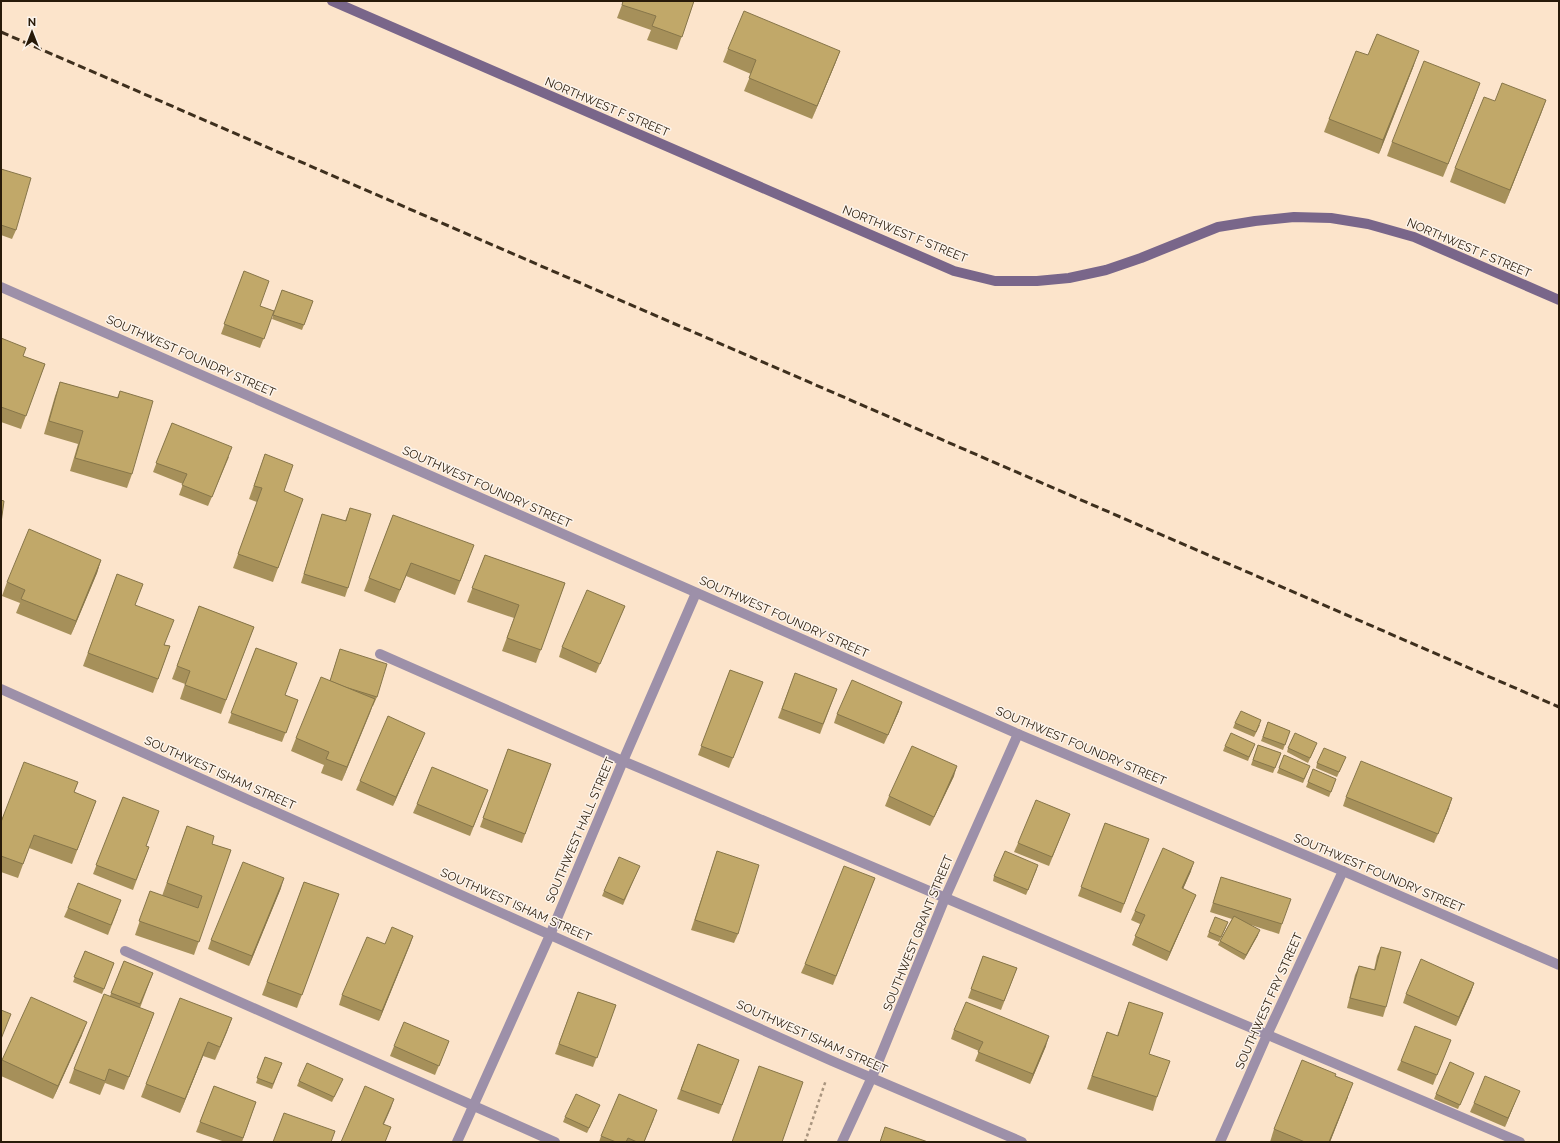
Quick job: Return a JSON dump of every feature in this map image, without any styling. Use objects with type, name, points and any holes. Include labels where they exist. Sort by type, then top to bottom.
[{"type":"street","name":"NORTHWEST F STREET","points":[[332,1],[954,271],[995,281],[1037,281],[1069,278],[1106,270],[1134,261],[1218,227],[1255,221],[1294,218],[1331,218],[1368,224],[1414,237],[1559,300]]},
{"type":"street","name":"SOUTHWEST FOUNDRY STREET","points":[[1,287],[1018,734],[1343,871],[1559,965]]},
{"type":"street","name":"SOUTHWEST HALL STREET","points":[[457,1142],[550,935],[622,761],[696,593]]},
{"type":"street","points":[[380,654],[622,761],[1520,1142]]},
{"type":"street","name":"SOUTHWEST ISHAM STREET","points":[[1,689],[832,1061],[1022,1142]]},
{"type":"street","name":"SOUTHWEST GRANT STREET","points":[[842,1142],[872,1077],[945,898],[1018,734]]},
{"type":"street","name":"SOUTHWEST FRY STREET","points":[[1220,1142],[1267,1035],[1343,871]]},
{"type":"street","points":[[125,951],[556,1142]]},
{"type":"path","points":[[805,1142],[832,1061]]},
{"type":"building","points":[[623,1],[694,1],[682,37],[652,26],[656,16],[622,5]]},
{"type":"building","points":[[744,11],[840,51],[817,106],[749,78],[756,60],[728,49]]},
{"type":"building","points":[[1377,34],[1419,51],[1383,140],[1329,119],[1356,51],[1368,55]]},
{"type":"building","points":[[1424,61],[1480,83],[1448,164],[1392,142]]},
{"type":"building","points":[[1502,83],[1546,100],[1510,190],[1455,168],[1484,97],[1495,101]]},
{"type":"building","points":[[1,169],[31,178],[16,230],[1,225]]},
{"type":"building","points":[[244,271],[269,281],[260,306],[274,311],[264,339],[224,324]]},
{"type":"building","points":[[282,290],[313,301],[304,325],[273,315]]},
{"type":"building","points":[[1,338],[26,348],[23,356],[45,364],[26,416],[1,407]]},
{"type":"building","points":[[60,382],[118,398],[120,391],[153,401],[132,474],[75,458],[83,431],[49,421]]},
{"type":"building","points":[[172,423],[232,447],[212,497],[182,485],[187,474],[156,463]]},
{"type":"building","points":[[265,454],[293,465],[284,491],[303,499],[278,568],[238,554],[262,488],[254,486]]},
{"type":"building","points":[[1,500],[4,501],[1,523]]},
{"type":"building","points":[[350,508],[371,514],[348,588],[304,574],[322,514],[346,521]]},
{"type":"building","points":[[393,515],[474,545],[460,581],[411,563],[400,590],[369,578]]},
{"type":"building","points":[[29,529],[101,560],[76,621],[21,599],[25,590],[7,582]]},
{"type":"building","points":[[485,555],[565,583],[541,650],[507,638],[519,605],[472,588]]},
{"type":"building","points":[[117,574],[143,584],[135,605],[174,620],[164,645],[170,646],[158,679],[88,653]]},
{"type":"building","points":[[587,590],[625,606],[600,664],[562,647]]},
{"type":"building","points":[[199,606],[254,627],[226,700],[185,685],[190,671],[177,666]]},
{"type":"building","points":[[256,648],[297,663],[285,695],[298,700],[286,733],[231,713]]},
{"type":"building","points":[[340,649],[387,664],[377,697],[330,681]]},
{"type":"building","points":[[730,670],[763,682],[733,758],[701,746]]},
{"type":"building","points":[[795,673],[837,689],[823,724],[782,709]]},
{"type":"building","points":[[321,677],[375,699],[347,767],[326,759],[329,752],[296,738]]},
{"type":"building","points":[[852,680],[902,702],[888,735],[837,714]]},
{"type":"building","points":[[1241,711],[1261,720],[1256,732],[1235,723]]},
{"type":"building","points":[[388,716],[425,733],[396,797],[360,781]]},
{"type":"building","points":[[1268,722],[1290,731],[1285,745],[1263,737]]},
{"type":"building","points":[[1231,733],[1255,744],[1249,757],[1225,746]]},
{"type":"building","points":[[1295,733],[1317,743],[1310,758],[1288,748]]},
{"type":"building","points":[[1258,745],[1281,753],[1275,768],[1253,760]]},
{"type":"building","points":[[912,746],[957,766],[934,817],[889,796]]},
{"type":"building","points":[[1324,748],[1346,757],[1339,772],[1317,763]]},
{"type":"building","points":[[508,749],[551,764],[525,834],[483,818]]},
{"type":"building","points":[[1284,755],[1310,766],[1304,779],[1279,768]]},
{"type":"building","points":[[1361,761],[1452,798],[1438,834],[1346,797]]},
{"type":"building","points":[[24,762],[78,782],[74,792],[96,801],[77,850],[34,835],[23,864],[1,856],[1,822]]},
{"type":"building","points":[[432,767],[488,790],[473,827],[417,804]]},
{"type":"building","points":[[1313,769],[1336,779],[1331,792],[1308,782]]},
{"type":"building","points":[[123,797],[159,811],[146,846],[149,847],[136,880],[96,865]]},
{"type":"building","points":[[1036,800],[1070,814],[1052,857],[1018,843]]},
{"type":"building","points":[[1105,823],[1149,839],[1124,904],[1081,887]]},
{"type":"building","points":[[187,826],[214,836],[212,844],[231,850],[199,942],[139,921],[150,891],[198,908],[202,896],[167,883]]},
{"type":"building","points":[[1163,848],[1194,862],[1182,888],[1196,895],[1170,952],[1135,936],[1145,915],[1135,911]]},
{"type":"building","points":[[717,851],[759,865],[738,934],[695,920]]},
{"type":"building","points":[[1005,851],[1038,865],[1028,890],[994,876]]},
{"type":"building","points":[[619,857],[640,866],[624,900],[604,891]]},
{"type":"building","points":[[243,862],[284,878],[252,956],[211,940]]},
{"type":"building","points":[[844,866],[875,878],[836,976],[805,964]]},
{"type":"building","points":[[1221,877],[1291,899],[1282,924],[1213,903]]},
{"type":"building","points":[[304,882],[339,894],[302,995],[267,982]]},
{"type":"building","points":[[78,883],[121,900],[111,925],[68,908]]},
{"type":"building","points":[[1234,916],[1260,930],[1246,955],[1220,941]]},
{"type":"building","points":[[1215,917],[1228,922],[1221,937],[1209,932]]},
{"type":"building","points":[[392,927],[413,936],[382,1011],[342,995],[367,937],[385,944]]},
{"type":"building","points":[[1381,947],[1401,952],[1386,1007],[1350,998],[1359,966],[1375,970]]},
{"type":"building","points":[[85,951],[114,963],[104,989],[74,977]]},
{"type":"building","points":[[983,956],[1017,968],[1004,1001],[971,989]]},
{"type":"building","points":[[1421,959],[1474,983],[1459,1017],[1406,994]]},
{"type":"building","points":[[124,961],[153,973],[140,1004],[111,993]]},
{"type":"building","points":[[578,992],[616,1005],[597,1058],[559,1044]]},
{"type":"building","points":[[104,994],[154,1013],[129,1077],[109,1069],[105,1081],[74,1069]]},
{"type":"building","points":[[31,997],[87,1022],[58,1086],[2,1060]]},
{"type":"building","points":[[180,998],[232,1018],[220,1047],[208,1042],[185,1099],[146,1084]]},
{"type":"building","points":[[966,1002],[1049,1036],[1033,1074],[978,1052],[983,1042],[954,1030]]},
{"type":"building","points":[[1129,1002],[1163,1013],[1149,1054],[1170,1061],[1157,1097],[1092,1076],[1107,1032],[1118,1036]]},
{"type":"building","points":[[1,1010],[11,1014],[1,1039]]},
{"type":"building","points":[[404,1022],[449,1041],[439,1066],[394,1046]]},
{"type":"building","points":[[1415,1026],[1451,1040],[1437,1075],[1401,1061]]},
{"type":"building","points":[[698,1044],[739,1060],[722,1105],[681,1090]]},
{"type":"building","points":[[265,1057],[282,1063],[273,1084],[257,1078]]},
{"type":"building","points":[[1302,1060],[1336,1074],[1335,1076],[1353,1083],[1329,1142],[1305,1142],[1274,1129]]},
{"type":"building","points":[[1450,1062],[1474,1073],[1460,1105],[1436,1094]]},
{"type":"building","points":[[307,1063],[343,1079],[334,1097],[299,1081]]},
{"type":"building","points":[[759,1066],[803,1082],[782,1142],[732,1142]]},
{"type":"building","points":[[1485,1076],[1520,1091],[1508,1118],[1474,1103]]},
{"type":"building","points":[[214,1086],[256,1102],[243,1138],[200,1122]]},
{"type":"building","points":[[365,1086],[394,1099],[383,1124],[391,1127],[385,1142],[341,1142]]},
{"type":"building","points":[[576,1094],[600,1105],[589,1128],[565,1117]]},
{"type":"building","points":[[619,1094],[657,1110],[644,1142],[637,1142],[628,1138],[626,1142],[616,1142],[601,1136]]},
{"type":"building","points":[[284,1113],[335,1131],[331,1142],[273,1142]]},
{"type":"building","points":[[885,1127],[928,1142],[880,1142]]},
{"type":"railway","points":[[1,32],[1559,707]]}]
